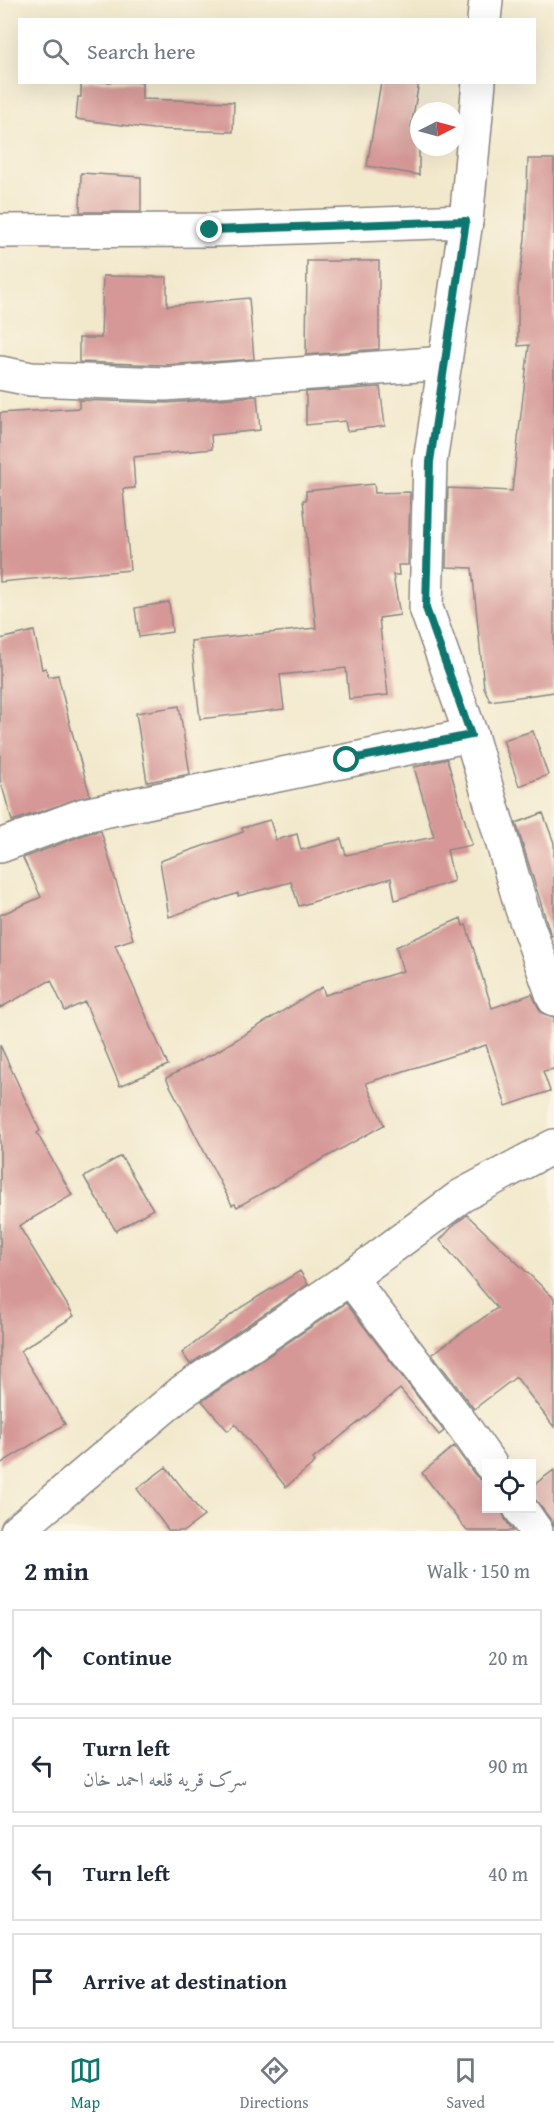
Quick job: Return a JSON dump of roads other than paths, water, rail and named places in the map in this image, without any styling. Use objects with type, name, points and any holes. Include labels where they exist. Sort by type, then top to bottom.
[{"type":"street","points":[[484,18],[486,0]]},
{"type":"street","points":[[479,84],[466,221],[430,462],[426,608],[471,735],[522,909],[554,999]]},
{"type":"street","points":[[0,231],[210,230],[466,221]]},
{"type":"street","points":[[0,373],[31,379],[165,384],[445,363]]},
{"type":"street","points":[[0,846],[84,815],[471,735]]},
{"type":"street","points":[[17,1531],[182,1392],[350,1278],[461,1196],[554,1146]]},
{"type":"street","points":[[350,1278],[464,1427],[486,1459]]},
{"type":"street","points":[[523,1513],[536,1531]]}]
